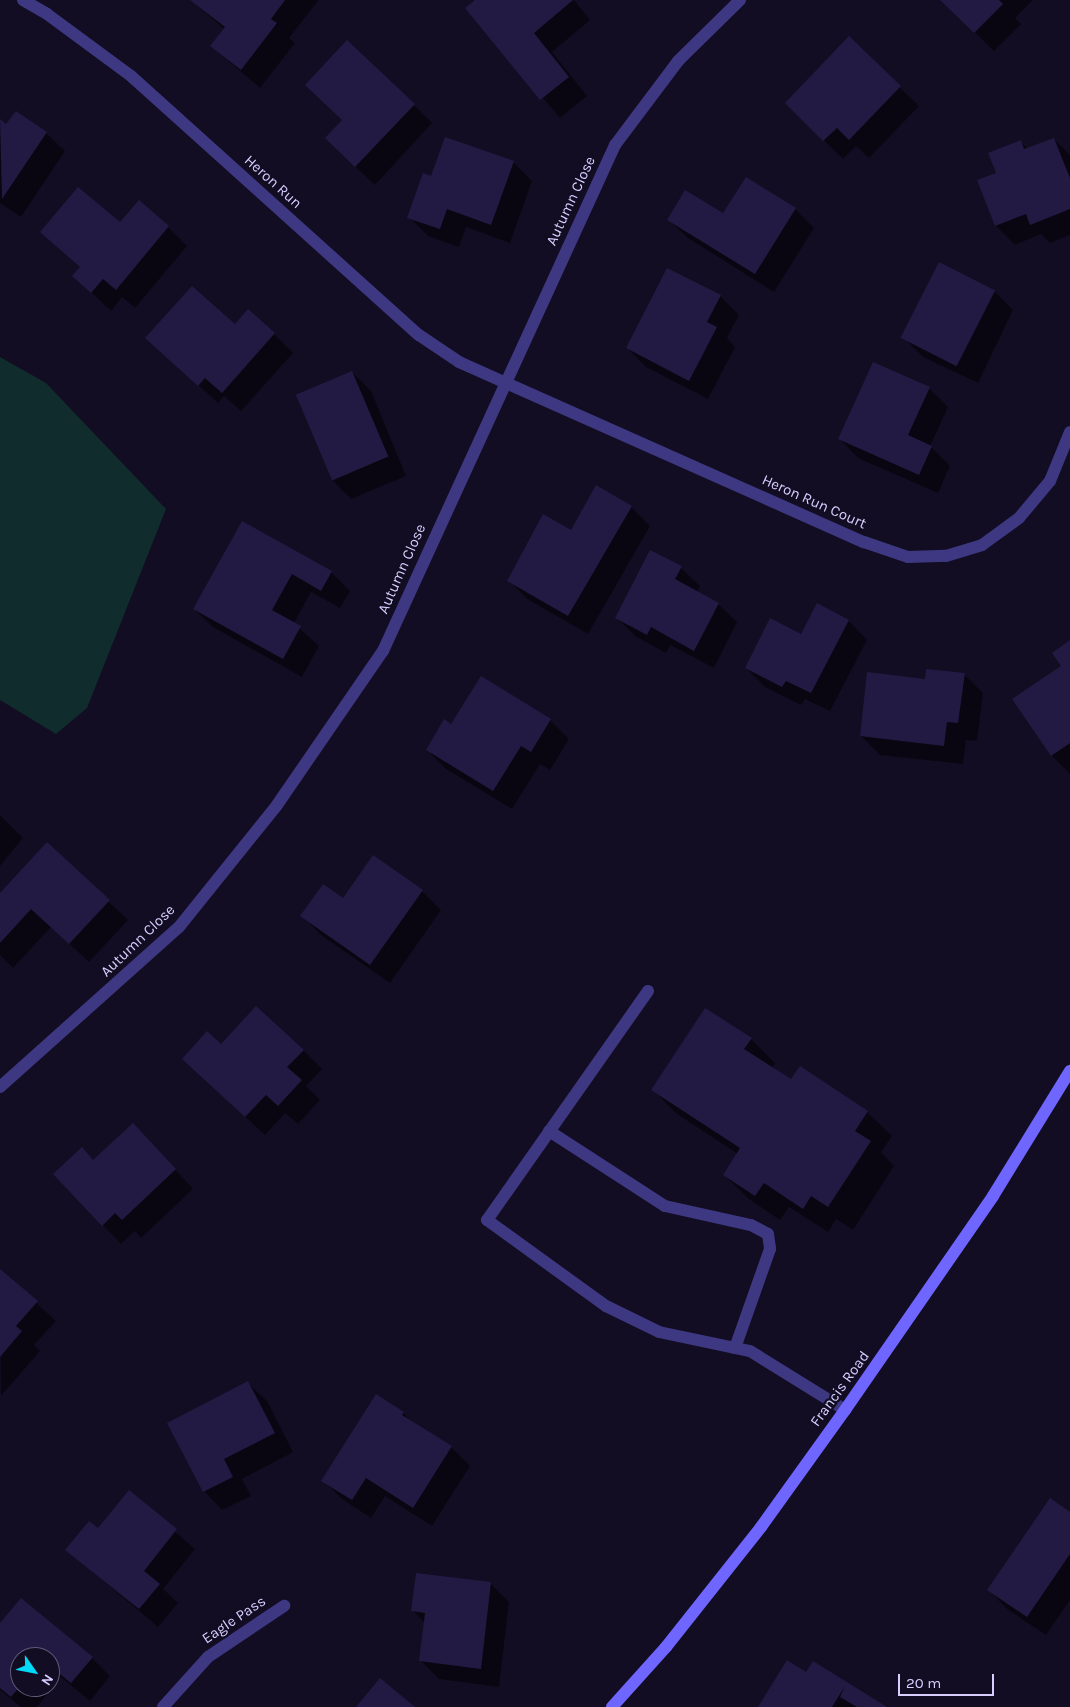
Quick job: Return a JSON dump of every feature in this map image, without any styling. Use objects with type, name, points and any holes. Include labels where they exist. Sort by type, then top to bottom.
[{"type":"street","name":"Heron Run","points":[[23,0],[47,14],[131,76],[419,335],[459,362],[504,381]]},
{"type":"street","name":"Autumn Close","points":[[0,1087],[179,927],[277,805],[383,651],[504,381],[615,145],[678,61],[740,0]]},
{"type":"street","name":"Heron Run Court","points":[[504,381],[856,538],[908,557],[946,556],[982,545],[1019,518],[1050,481],[1070,432]]},
{"type":"street","points":[[648,991],[487,1220],[606,1306],[660,1332],[750,1351],[845,1410]]},
{"type":"street","name":"Francis Road","points":[[612,1707],[666,1647],[761,1527],[845,1410],[993,1196],[1070,1071]]},
{"type":"street","points":[[549,1132],[664,1206],[751,1225],[768,1234],[770,1249],[735,1348]]},
{"type":"street","name":"Eagle Pass","points":[[163,1707],[208,1657],[284,1606]]},
{"type":"green space","points":[[0,357],[46,383],[166,509],[87,708],[56,734],[0,700]]},
{"type":"building","points":[[190,0],[285,0],[271,19],[277,23],[241,70],[210,46],[225,27]]},
{"type":"building","points":[[475,0],[573,0],[534,33],[569,77],[540,100],[465,8]]},
{"type":"building","points":[[940,0],[999,0],[1003,4],[974,33]]},
{"type":"building","points":[[849,36],[901,86],[849,140],[837,128],[823,141],[785,103]]},
{"type":"building","points":[[347,40],[415,104],[355,167],[325,138],[342,120],[305,85]]},
{"type":"building","points":[[16,111],[47,132],[2,199],[0,119],[6,124]]},
{"type":"building","points":[[445,137],[514,161],[491,225],[447,209],[440,229],[407,218],[423,173],[431,176]]},
{"type":"building","points":[[1054,138],[1070,178],[1070,209],[1030,225],[1026,214],[995,226],[977,180],[996,173],[988,153],[1021,140],[1024,149]]},
{"type":"building","points":[[746,177],[796,208],[755,274],[667,220],[685,190],[723,213]]},
{"type":"building","points":[[78,187],[120,222],[139,200],[169,226],[116,290],[103,279],[91,293],[72,276],[80,267],[40,232]]},
{"type":"building","points":[[939,262],[995,291],[957,366],[900,338]]},
{"type":"building","points":[[667,268],[721,295],[707,322],[717,327],[689,381],[626,348]]},
{"type":"building","points":[[192,286],[235,324],[248,309],[275,333],[222,393],[205,378],[198,386],[145,338]]},
{"type":"building","points":[[873,362],[930,387],[908,435],[932,446],[919,475],[838,439]]},
{"type":"building","points":[[352,371],[388,457],[332,480],[296,395]]},
{"type":"building","points":[[596,485],[632,506],[568,616],[507,581],[543,514],[571,530]]},
{"type":"building","points":[[242,521],[332,571],[321,591],[292,574],[272,610],[301,626],[283,659],[193,609]]},
{"type":"building","points":[[650,550],[682,566],[675,579],[719,603],[694,651],[651,627],[647,635],[615,618]]},
{"type":"building","points":[[817,603],[849,620],[811,693],[786,681],[782,687],[745,668],[770,618],[801,634]]},
{"type":"building","points":[[1070,640],[1070,743],[1051,756],[1012,699],[1061,666],[1052,653]]},
{"type":"building","points":[[926,669],[965,673],[958,723],[947,722],[944,746],[860,736],[867,672],[925,679]]},
{"type":"building","points":[[481,676],[551,719],[531,752],[521,746],[493,791],[426,750],[444,719],[451,724]]},
{"type":"building","points":[[47,842],[110,900],[69,944],[31,909],[0,943],[0,893]]},
{"type":"building","points":[[373,855],[423,890],[370,965],[300,916],[323,884],[343,898]]},
{"type":"building","points":[[256,1006],[304,1050],[287,1067],[302,1080],[278,1106],[266,1095],[245,1117],[182,1059],[207,1031],[221,1044]]},
{"type":"building","points":[[705,1008],[752,1038],[744,1049],[791,1079],[800,1066],[868,1111],[855,1131],[871,1141],[828,1207],[811,1196],[803,1209],[764,1183],[755,1196],[723,1175],[740,1148],[651,1090]]},
{"type":"building","points":[[133,1123],[176,1169],[122,1220],[115,1213],[102,1226],[53,1174],[82,1147],[93,1160]]},
{"type":"building","points":[[0,1269],[38,1301],[16,1326],[22,1331],[0,1357]]},
{"type":"building","points":[[248,1381],[275,1433],[224,1459],[233,1477],[203,1492],[167,1423]]},
{"type":"building","points":[[376,1394],[404,1412],[402,1415],[452,1446],[413,1508],[366,1478],[352,1500],[321,1481]]},
{"type":"building","points":[[129,1490],[177,1529],[144,1571],[160,1584],[139,1609],[65,1550],[89,1521],[98,1528]]},
{"type":"building","points":[[1050,1498],[1070,1512],[1070,1554],[1027,1617],[987,1590]]},
{"type":"building","points":[[416,1573],[491,1582],[481,1669],[419,1661],[425,1613],[411,1611]]},
{"type":"building","points":[[21,1598],[93,1657],[71,1683],[60,1674],[60,1647],[10,1647],[10,1696],[0,1688],[0,1623]]},
{"type":"building","points":[[787,1660],[806,1672],[813,1661],[887,1707],[857,1707],[840,1697],[845,1686],[832,1707],[758,1707]]},
{"type":"building","points":[[380,1678],[415,1707],[356,1707]]}]
